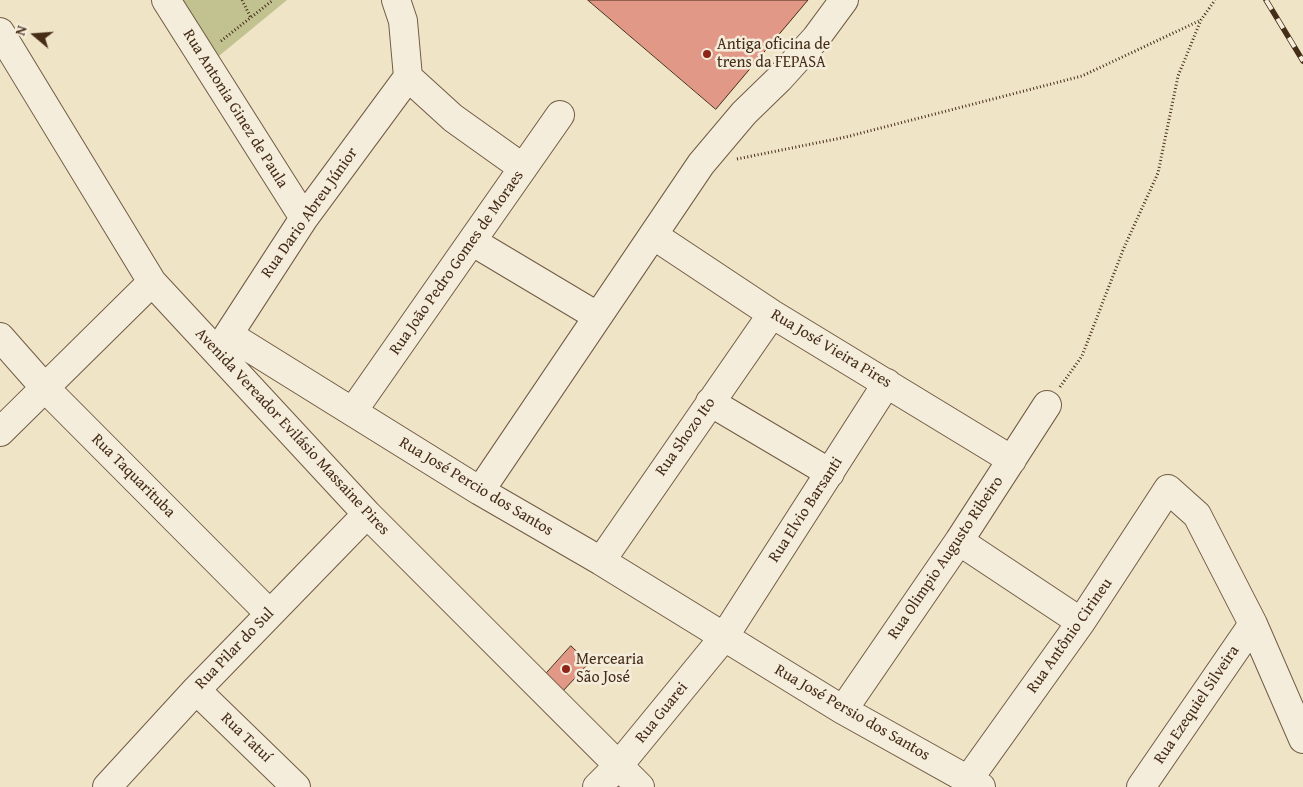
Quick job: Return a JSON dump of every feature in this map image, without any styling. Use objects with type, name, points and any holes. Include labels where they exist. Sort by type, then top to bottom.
[{"type":"street","name":"Rua Antonia Ginez de Paula","points":[[166,0],[304,218]]},
{"type":"street","points":[[396,0],[403,21],[408,77],[453,118],[523,168]]},
{"type":"street","points":[[480,491],[701,164],[744,113],[779,79],[816,38],[844,0]]},
{"type":"street","name":"Avenida Vereador Evilásio Massaine Pires","points":[[0,32],[152,282],[223,344],[367,514],[640,787]]},
{"type":"street","name":"Rua Dario Abreu Júnior","points":[[223,344],[304,218],[408,77]]},
{"type":"street","name":"Rua João Pedro Gomes de Moraes","points":[[353,412],[560,115]]},
{"type":"street","name":"Rua José Vieira Pires","points":[[653,235],[772,314],[1012,460]]},
{"type":"street","points":[[473,242],[597,316]]},
{"type":"street","points":[[0,432],[152,282]]},
{"type":"street","name":"Rua Shozo Ito","points":[[601,561],[772,314]]},
{"type":"street","name":"Rua Taquarituba","points":[[0,337],[45,388],[269,613]]},
{"type":"street","name":"Rua José Percio dos Santos","points":[[223,344],[353,412],[480,491],[601,561],[724,637]]},
{"type":"street","name":"Rua Elvio Barsanti","points":[[724,637],[887,383]]},
{"type":"street","points":[[710,402],[830,473]]},
{"type":"street","name":"Rua Olimpio Augusto Ribeiro","points":[[843,710],[959,541],[1047,405]]},
{"type":"street","name":"Rua Antônio Cirineu","points":[[974,784],[1168,489],[1197,515],[1253,624]]},
{"type":"street","name":"Rua Pilar do Sul","points":[[107,787],[269,613],[367,514]]},
{"type":"street","points":[[959,541],[1081,622]]},
{"type":"street","points":[[1253,624],[1303,739]]},
{"type":"street","name":"Rua Ezequiel Silveira","points":[[1141,787],[1253,624]]},
{"type":"street","name":"Rua José Persio dos Santos","points":[[724,637],[843,710],[974,784]]},
{"type":"street","name":"Rua Guarei","points":[[597,787],[619,765],[724,637]]},
{"type":"street","name":"Rua Tatuí","points":[[196,690],[296,787]]},
{"type":"path","points":[[242,0],[251,18]]},
{"type":"path","points":[[202,56],[273,0]]},
{"type":"path","points":[[1047,405],[1082,356],[1123,250],[1158,173],[1178,76],[1201,20],[1214,0]]},
{"type":"path","points":[[701,164],[748,158],[846,137],[1082,76],[1201,20]]},
{"type":"green space","points":[[176,0],[287,0],[214,60]]},
{"type":"building","name":"Antiga oficina de trens da FEPASA","points":[[588,0],[808,0],[716,109]]},
{"type":"building","name":"Mercearia São José","points":[[571,646],[589,663],[562,692],[544,676]]},
{"type":"railway","points":[[1266,0],[1303,61]]},
{"type":"place","name":"Antiga oficina de trens da FEPASA","points":[[707,54]]},
{"type":"place","name":"Mercearia São José","points":[[566,669]]}]
